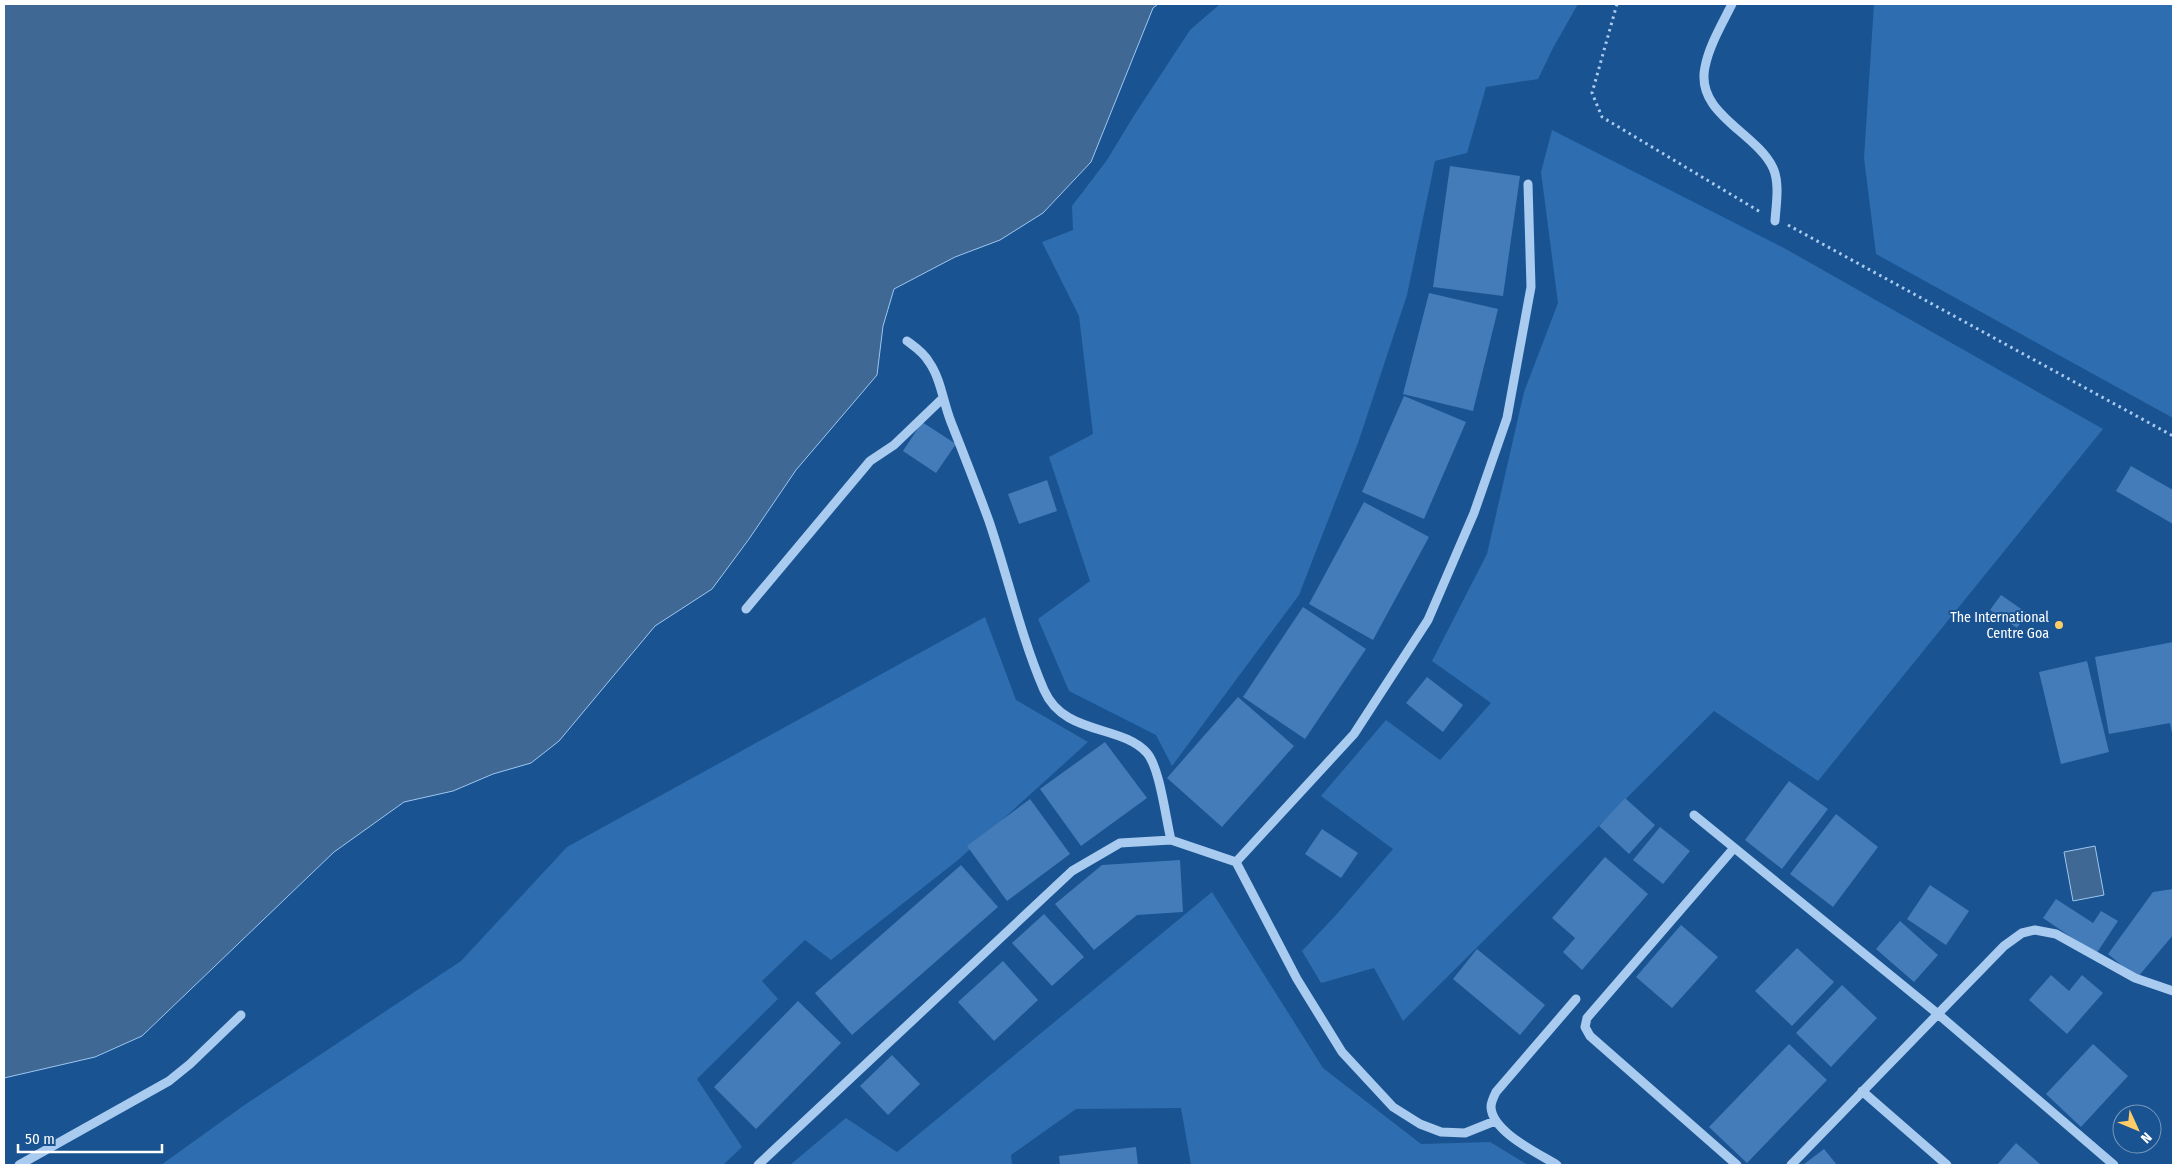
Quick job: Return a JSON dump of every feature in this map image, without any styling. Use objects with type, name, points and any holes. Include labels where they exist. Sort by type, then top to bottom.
[{"type":"street","points":[[1732,4],[1705,67],[1704,83],[1708,98],[1720,113],[1765,154],[1774,169],[1777,181],[1775,221]]},
{"type":"street","points":[[1236,862],[1354,734],[1428,620],[1470,522],[1506,418],[1531,286],[1528,184]]},
{"type":"street","points":[[907,341],[918,348],[929,360],[936,375],[989,522],[1014,608],[1045,692],[1054,705],[1070,719],[1136,744],[1148,754],[1155,768],[1171,840]]},
{"type":"street","points":[[746,609],[870,461],[894,445],[943,398]]},
{"type":"street","points":[[1694,815],[1938,1014],[2114,1165]]},
{"type":"street","points":[[758,1165],[1072,871],[1120,843],[1171,840],[1236,862],[1296,979],[1342,1052],[1393,1107],[1420,1124],[1441,1132],[1465,1134],[1495,1122]]},
{"type":"street","points":[[1734,848],[1587,1018],[1585,1027],[1590,1036],[1737,1165]]},
{"type":"street","points":[[1791,1165],[2004,946],[2022,933],[2035,930],[2056,934],[2135,978],[2173,991]]},
{"type":"street","points":[[1557,1165],[1508,1134],[1495,1122],[1491,1106],[1496,1092],[1576,999]]},
{"type":"street","points":[[19,1165],[169,1081],[241,1016]]},
{"type":"street","points":[[1862,1091],[1947,1165]]},
{"type":"path","points":[[1617,4],[1592,93],[1602,117],[1775,221],[1788,225],[2173,436]]},
{"type":"shaded area","points":[[4,4],[1158,4],[1153,8],[1091,162],[1043,213],[1000,240],[955,257],[894,289],[883,326],[877,375],[796,470],[712,589],[655,626],[559,741],[531,763],[493,774],[453,791],[404,802],[334,852],[142,1036],[95,1057],[4,1078]]},
{"type":"shaded area","points":[[1220,4],[1578,4],[1538,79],[1486,87],[1467,153],[1435,161],[1407,295],[1358,443],[1299,595],[1172,766],[1156,735],[1069,691],[1038,619],[1090,581],[1049,457],[1093,434],[1079,316],[1042,242],[1073,230],[1072,206],[1107,160],[1190,30]]},
{"type":"shaded area","points":[[1874,4],[2173,4],[2173,418],[1876,254],[1864,158]]},
{"type":"shaded area","points":[[1552,130],[1784,248],[2103,429],[1818,781],[1714,711],[1403,1021],[1374,968],[1321,983],[1302,951],[1393,849],[1321,796],[1386,720],[1440,760],[1491,703],[1432,661],[1487,554],[1524,392],[1558,303],[1541,172]]},
{"type":"shaded area","points":[[985,617],[1016,700],[1088,742],[958,860],[831,960],[805,940],[762,981],[778,999],[697,1079],[742,1147],[723,1165],[161,1165],[243,1106],[461,961],[567,847]]},
{"type":"shaded area","points":[[2095,846],[2104,895],[2073,901],[2064,852]]},
{"type":"shaded area","points":[[1212,892],[1323,1068],[1421,1144],[1490,1142],[1528,1165],[1191,1165],[1181,1108],[1076,1109],[1011,1155],[1012,1165],[790,1165],[846,1118],[897,1152]]},
{"type":"building","points":[[1450,166],[1520,176],[1503,296],[1433,287]]},
{"type":"building","points":[[1429,293],[1498,309],[1473,411],[1403,394]]},
{"type":"building","points":[[1404,396],[1466,422],[1424,519],[1362,492]]},
{"type":"building","points":[[922,422],[956,444],[936,473],[903,451]]},
{"type":"building","points":[[2131,466],[2173,490],[2173,524],[2116,491]]},
{"type":"building","points":[[1047,480],[1057,511],[1019,524],[1008,494]]},
{"type":"building","points":[[1364,502],[1429,537],[1373,640],[1309,604]]},
{"type":"building","points":[[2001,595],[2027,613],[2017,628],[1990,610]]},
{"type":"building","points":[[1303,607],[1366,649],[1305,739],[1243,697]]},
{"type":"building","points":[[2173,642],[2173,738],[2170,723],[2109,734],[2095,657]]},
{"type":"building","points":[[2087,661],[2109,752],[2061,764],[2039,672]]},
{"type":"building","points":[[1427,677],[1463,705],[1443,732],[1406,703]]},
{"type":"building","points":[[1238,697],[1294,746],[1222,827],[1167,778]]},
{"type":"building","points":[[1105,742],[1147,798],[1081,846],[1040,789]]},
{"type":"building","points":[[1789,781],[1828,809],[1782,869],[1745,840]]},
{"type":"building","points":[[1625,798],[1655,825],[1629,854],[1599,826]]},
{"type":"building","points":[[1030,799],[1070,854],[1007,901],[967,846]]},
{"type":"building","points":[[1836,814],[1878,847],[1833,907],[1790,874]]},
{"type":"building","points":[[1660,827],[1690,851],[1663,884],[1633,860]]},
{"type":"building","points":[[1322,829],[1358,853],[1341,878],[1305,854]]},
{"type":"building","points":[[1605,857],[1648,894],[1582,970],[1563,952],[1575,938],[1552,918]]},
{"type":"building","points":[[1180,860],[1183,912],[1137,915],[1094,950],[1055,904],[1102,865]]},
{"type":"building","points":[[961,865],[998,907],[852,1035],[815,993]]},
{"type":"building","points":[[1930,885],[1969,911],[1946,945],[1907,919]]},
{"type":"building","points":[[2173,889],[2173,935],[2137,978],[2108,954],[2153,892]]},
{"type":"building","points":[[2056,899],[2093,923],[2101,911],[2118,921],[2096,954],[2043,918]]},
{"type":"building","points":[[1044,914],[1084,957],[1052,986],[1012,943]]},
{"type":"building","points":[[1900,921],[1938,955],[1914,982],[1876,949]]},
{"type":"building","points":[[1681,925],[1718,957],[1672,1008],[1636,977]]},
{"type":"building","points":[[1797,948],[1834,982],[1792,1026],[1755,991]]},
{"type":"building","points":[[1477,949],[1545,1005],[1520,1035],[1453,979]]},
{"type":"building","points":[[1003,961],[1038,1000],[994,1041],[958,1002]]},
{"type":"building","points":[[2051,975],[2069,991],[2082,975],[2103,993],[2067,1034],[2029,1000]]},
{"type":"building","points":[[1842,985],[1877,1018],[1831,1067],[1796,1033]]},
{"type":"building","points":[[798,1001],[841,1043],[756,1129],[714,1087]]},
{"type":"building","points":[[1789,1044],[1827,1080],[1747,1163],[1709,1127]]},
{"type":"building","points":[[2093,1044],[2128,1076],[2081,1127],[2046,1094]]},
{"type":"building","points":[[892,1055],[920,1084],[888,1115],[860,1086]]},
{"type":"building","points":[[2016,1143],[2041,1165],[1997,1165]]},
{"type":"building","points":[[1136,1147],[1138,1165],[1060,1165],[1059,1156]]},
{"type":"building","points":[[1824,1149],[1837,1165],[1803,1165]]},
{"type":"place","name":"The International Centre Goa","points":[[2059,625]]}]
